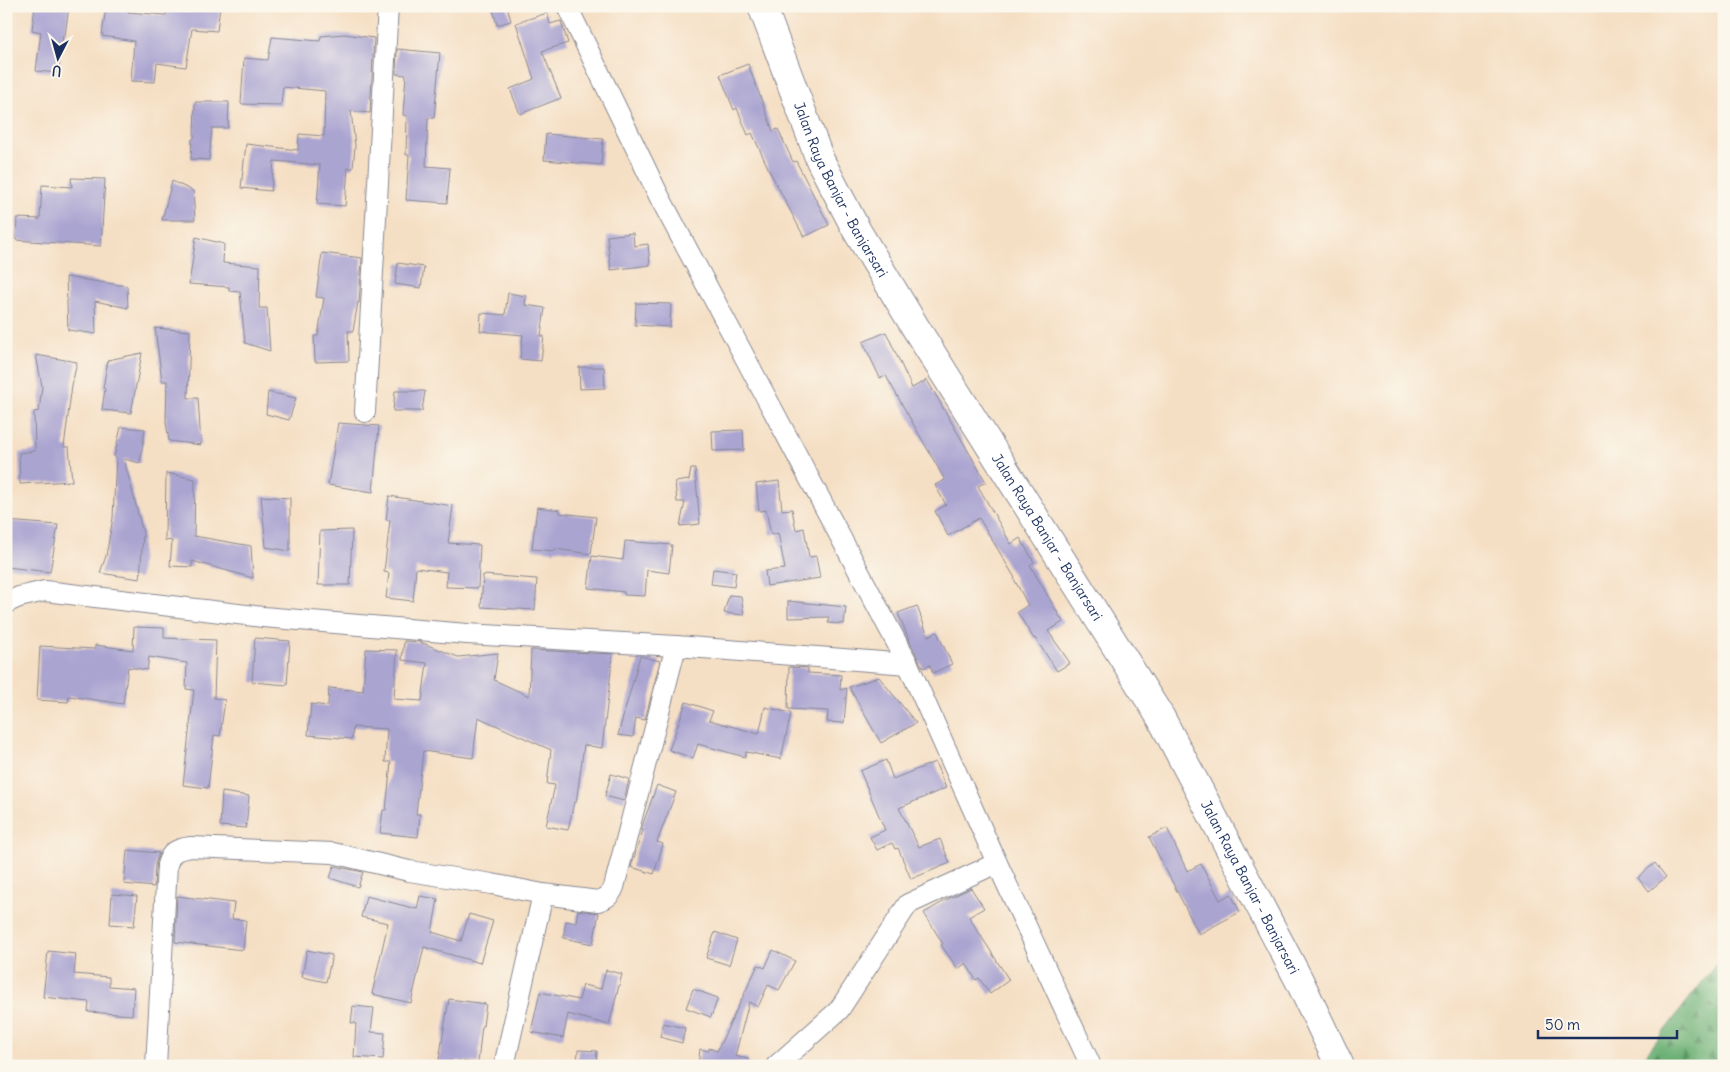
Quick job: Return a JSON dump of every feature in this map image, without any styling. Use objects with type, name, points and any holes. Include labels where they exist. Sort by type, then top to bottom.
[{"type":"highway","name":"Jalan Raya Banjar - Banjarsari","points":[[762,6],[820,160],[857,231],[922,338],[1161,718],[1299,980],[1340,1066]]},
{"type":"street","points":[[365,412],[388,6]]},
{"type":"street","points":[[567,6],[659,196],[908,664],[1091,1066]]},
{"type":"street","points":[[6,603],[19,597],[45,591],[263,617],[467,634],[676,646],[908,664]]},
{"type":"street","points":[[156,1066],[167,865],[170,856],[182,848],[191,847],[333,853],[409,872],[492,884],[543,894],[598,901],[606,898],[612,893],[676,646]]},
{"type":"street","points":[[776,1066],[839,1010],[908,904],[997,863]]},
{"type":"street","points":[[504,1066],[543,894]]},
{"type":"green space","points":[[1724,954],[1724,1066],[1637,1066]]},
{"type":"building","points":[[35,6],[69,6],[58,73],[36,71],[41,32],[32,30]]},
{"type":"building","points":[[106,6],[130,6],[128,12],[166,15],[167,6],[220,6],[217,31],[192,29],[186,67],[157,63],[155,82],[131,81],[134,41],[102,36]]},
{"type":"building","points":[[492,6],[507,6],[511,21],[497,25]]},
{"type":"building","points":[[547,13],[550,24],[561,21],[568,43],[542,51],[561,98],[520,114],[510,89],[534,79],[516,23]]},
{"type":"building","points":[[344,34],[374,38],[370,113],[351,111],[355,146],[353,168],[348,168],[345,206],[317,204],[320,165],[274,161],[271,191],[241,188],[246,144],[298,150],[299,134],[324,136],[325,91],[283,87],[281,105],[241,104],[244,58],[268,60],[272,37],[320,41],[321,36]]},
{"type":"building","points":[[397,49],[440,53],[434,118],[428,118],[426,166],[450,168],[447,203],[406,200],[409,155],[406,155],[407,116],[403,115],[406,75],[396,74]]},
{"type":"building","points":[[748,64],[773,131],[778,129],[793,162],[796,161],[829,225],[804,237],[752,133],[748,135],[737,108],[734,110],[720,75]]},
{"type":"building","points":[[195,102],[229,102],[228,128],[212,128],[209,160],[191,159],[192,139],[194,139]]},
{"type":"building","points":[[546,134],[603,139],[601,165],[544,160]]},
{"type":"building","points":[[71,178],[105,179],[101,246],[16,240],[17,218],[40,219],[42,185],[72,187]]},
{"type":"building","points":[[172,181],[193,191],[195,220],[162,220]]},
{"type":"building","points":[[633,233],[634,246],[648,244],[650,265],[611,270],[607,236]]},
{"type":"building","points":[[196,237],[224,244],[223,263],[260,266],[259,308],[267,308],[270,351],[245,343],[240,292],[229,291],[229,287],[189,284]]},
{"type":"building","points":[[322,253],[362,258],[359,303],[353,331],[348,331],[349,361],[315,362],[314,336],[318,336],[324,298],[316,297]]},
{"type":"building","points":[[398,263],[424,267],[421,288],[395,284]]},
{"type":"building","points":[[66,277],[127,286],[128,308],[95,301],[96,334],[68,330]]},
{"type":"building","points":[[508,293],[526,296],[525,305],[545,308],[541,336],[544,336],[541,361],[520,359],[523,335],[480,331],[481,313],[505,315]]},
{"type":"building","points":[[636,303],[671,304],[670,327],[635,325]]},
{"type":"building","points":[[155,328],[190,331],[188,398],[198,398],[201,445],[169,441],[166,422],[167,381],[162,381]]},
{"type":"building","points":[[886,332],[912,388],[927,380],[986,482],[978,486],[1011,544],[1020,538],[1034,562],[1030,565],[1063,622],[1048,631],[1070,663],[1057,671],[1017,612],[1028,605],[1015,578],[979,518],[948,536],[935,511],[946,505],[935,485],[945,480],[886,376],[880,378],[863,342]]},
{"type":"building","points":[[142,353],[131,413],[102,410],[105,389],[103,388],[108,360]]},
{"type":"building","points":[[36,355],[77,362],[64,447],[69,447],[72,481],[20,484],[19,453],[35,451],[34,412],[39,411],[42,386]]},
{"type":"building","points":[[579,367],[604,367],[605,388],[580,389]]},
{"type":"building","points":[[395,391],[425,391],[422,411],[393,411]]},
{"type":"building","points":[[268,392],[296,398],[289,420],[266,414]]},
{"type":"building","points":[[338,423],[379,426],[373,492],[328,485]]},
{"type":"building","points":[[121,427],[145,429],[140,463],[124,459],[143,533],[140,579],[100,573],[106,556],[113,518],[116,458],[114,457]]},
{"type":"building","points":[[743,430],[744,450],[713,451],[712,431]]},
{"type":"building","points":[[691,469],[695,469],[700,524],[680,526],[685,502],[677,502],[675,482],[689,480]]},
{"type":"building","points":[[166,473],[195,479],[194,536],[251,546],[253,578],[192,561],[192,567],[170,566],[172,541],[165,540]]},
{"type":"building","points":[[779,481],[782,510],[792,509],[796,530],[804,528],[809,557],[816,556],[820,578],[767,586],[765,571],[785,569],[778,533],[771,535],[766,510],[759,511],[756,484]]},
{"type":"building","points":[[261,496],[290,498],[290,551],[266,547]]},
{"type":"building","points":[[389,496],[453,506],[448,543],[480,545],[478,588],[446,587],[447,572],[416,568],[413,601],[386,598],[389,573],[384,572],[390,520],[386,520]]},
{"type":"building","points":[[537,507],[560,510],[560,513],[596,517],[591,554],[555,549],[555,551],[532,549]]},
{"type":"building","points":[[6,521],[58,525],[50,572],[6,567]]},
{"type":"building","points":[[352,530],[350,585],[318,585],[320,531]]},
{"type":"building","points":[[625,541],[672,545],[669,573],[647,570],[645,596],[624,595],[624,592],[588,588],[592,556],[623,560]]},
{"type":"building","points":[[713,569],[736,572],[734,587],[711,584]]},
{"type":"building","points":[[483,575],[537,579],[535,610],[481,607]]},
{"type":"building","points":[[729,595],[741,596],[744,615],[724,613]]},
{"type":"building","points":[[788,601],[846,607],[844,624],[828,623],[829,617],[788,618]]},
{"type":"building","points":[[917,606],[928,636],[937,632],[952,664],[933,673],[930,665],[923,668],[898,613]]},
{"type":"building","points":[[134,627],[164,628],[164,638],[216,640],[214,698],[225,700],[220,736],[214,735],[208,788],[183,785],[194,690],[186,689],[187,663],[149,657],[147,670],[128,667],[123,704],[69,696],[68,702],[37,700],[40,646],[95,649],[95,645],[133,650]]},
{"type":"building","points":[[255,638],[290,641],[287,685],[252,682]]},
{"type":"building","points":[[404,641],[420,642],[458,657],[498,653],[494,680],[529,696],[531,650],[613,654],[602,748],[584,745],[576,803],[574,802],[568,830],[546,826],[555,785],[547,784],[551,750],[478,717],[473,758],[423,751],[416,814],[420,814],[418,837],[380,833],[383,810],[386,810],[391,762],[385,762],[387,729],[353,727],[352,739],[308,735],[311,704],[328,706],[329,688],[363,691],[366,649],[397,650],[394,699],[422,701],[427,663],[402,660]]},
{"type":"building","points":[[640,656],[660,661],[645,720],[636,718],[633,737],[618,735]]},
{"type":"building","points":[[789,667],[808,668],[808,673],[841,675],[840,690],[847,688],[844,723],[827,722],[828,711],[788,709]]},
{"type":"building","points":[[879,677],[916,723],[881,743],[849,687]]},
{"type":"building","points":[[686,702],[713,711],[709,720],[759,734],[765,707],[791,713],[781,759],[746,752],[745,757],[698,744],[693,758],[669,750]]},
{"type":"building","points":[[886,760],[893,779],[935,762],[946,788],[899,808],[919,847],[940,839],[950,863],[911,879],[898,848],[895,849],[892,843],[877,850],[870,837],[885,830],[860,771]]},
{"type":"building","points":[[611,774],[629,779],[624,801],[605,796]]},
{"type":"building","points":[[657,785],[676,792],[657,842],[663,844],[654,874],[631,867],[643,830],[641,829]]},
{"type":"building","points":[[222,792],[249,796],[246,828],[220,826]]},
{"type":"building","points":[[1167,828],[1187,871],[1201,864],[1220,900],[1231,894],[1240,912],[1199,934],[1149,837]]},
{"type":"building","points":[[127,850],[159,853],[155,864],[154,887],[124,884]]},
{"type":"building","points":[[1655,863],[1666,877],[1649,891],[1638,877]]},
{"type":"building","points":[[334,866],[363,872],[358,887],[330,878]]},
{"type":"building","points":[[971,888],[984,908],[969,917],[1009,980],[990,994],[979,978],[976,980],[966,963],[958,969],[941,945],[943,944],[924,913]]},
{"type":"building","points":[[112,894],[137,896],[134,926],[110,924]]},
{"type":"building","points":[[177,896],[234,903],[232,919],[246,920],[243,950],[175,942]]},
{"type":"building","points":[[366,896],[417,909],[420,896],[438,899],[432,932],[461,941],[469,914],[493,921],[480,963],[424,947],[411,1003],[372,994],[388,923],[361,917]]},
{"type":"building","points":[[578,910],[599,913],[593,944],[563,938],[566,921],[576,923]]},
{"type":"building","points":[[715,932],[737,940],[729,965],[706,958]]},
{"type":"building","points":[[307,950],[332,955],[326,982],[302,977]]},
{"type":"building","points":[[773,950],[795,961],[779,990],[768,985],[758,1007],[749,1002],[735,1056],[748,1059],[748,1063],[753,1066],[698,1066],[700,1049],[709,1051],[709,1048],[717,1051],[758,965],[765,968]]},
{"type":"building","points":[[48,951],[76,954],[74,974],[109,977],[109,986],[134,988],[132,1015],[88,1012],[89,1002],[43,997]]},
{"type":"building","points":[[606,970],[622,974],[609,1025],[568,1014],[563,1038],[531,1032],[540,992],[579,1000],[583,985],[601,989]]},
{"type":"building","points":[[693,989],[718,998],[711,1017],[686,1008]]},
{"type":"building","points":[[449,999],[486,1004],[478,1063],[457,1061],[457,1066],[438,1066]]},
{"type":"building","points":[[353,1006],[374,1008],[371,1032],[385,1033],[383,1059],[354,1057],[356,1023],[351,1023]]},
{"type":"building","points":[[663,1023],[685,1028],[682,1043],[660,1037]]},
{"type":"building","points":[[578,1050],[597,1051],[596,1066],[577,1066]]}]
